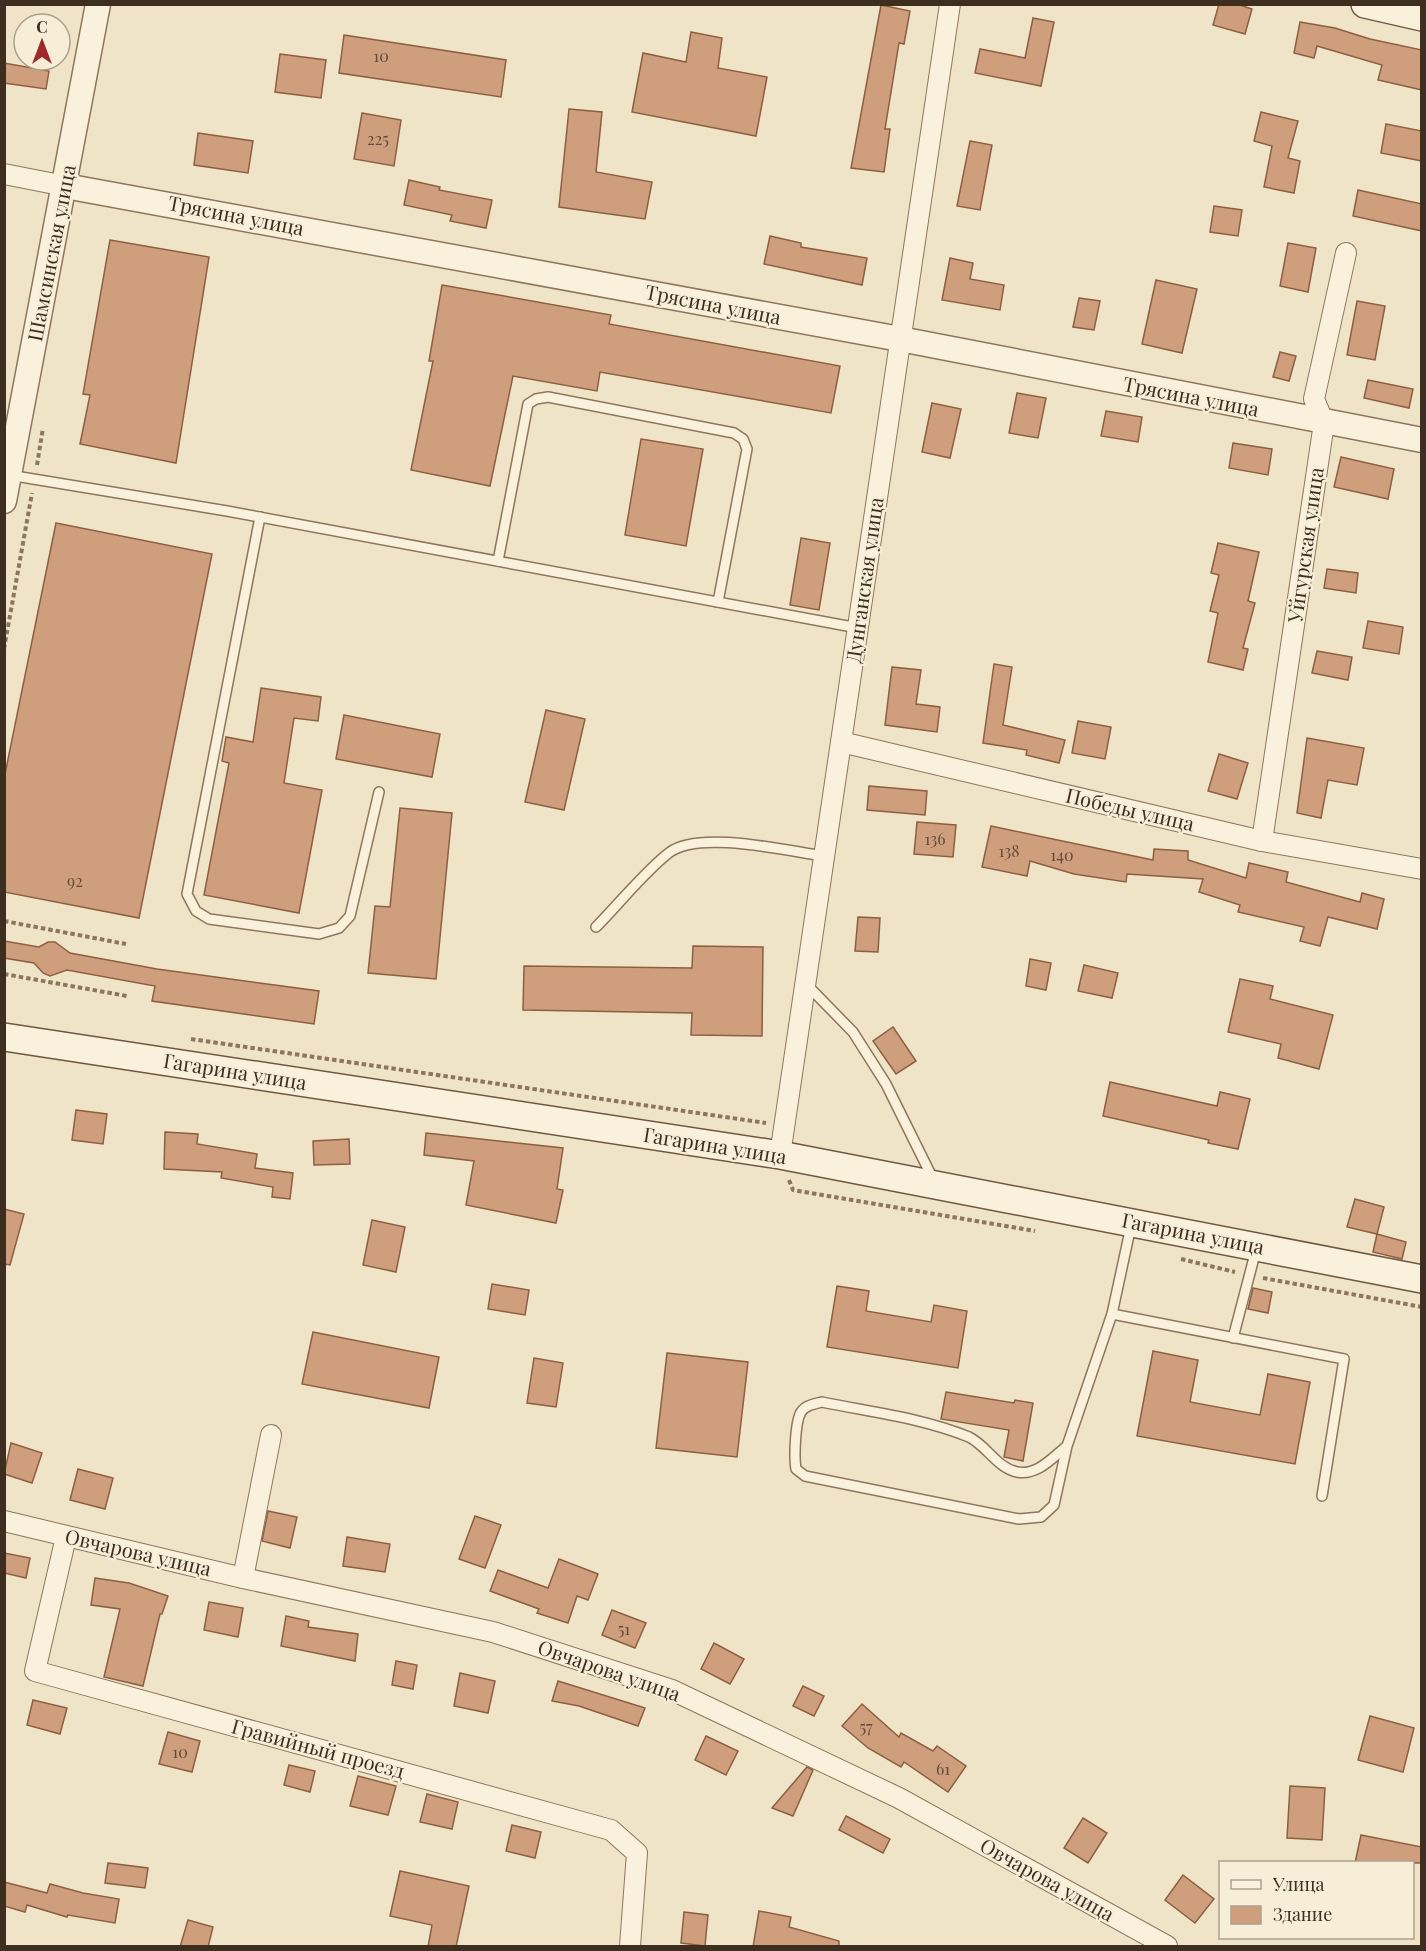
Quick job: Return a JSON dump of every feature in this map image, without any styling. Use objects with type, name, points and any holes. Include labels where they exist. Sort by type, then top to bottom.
[{"type":"main road","points":[[1365,4],[1422,17]]},
{"type":"main road","name":"Гагарина улица","points":[[4,1037],[780,1155],[1132,1221],[1422,1279]]},
{"type":"street","name":"Шамсинская улица","points":[[4,501],[98,4]]},
{"type":"street","name":"Дунганская улица","points":[[780,1155],[950,4]]},
{"type":"street","name":"Трясина улица","points":[[4,174],[900,339],[1324,423],[1422,440]]},
{"type":"street","name":"Уйгурская улица","points":[[1262,841],[1324,423],[1314,399],[1346,253]]},
{"type":"street","name":"Победы улица","points":[[841,742],[1262,841],[1422,869]]},
{"type":"street","points":[[243,1578],[271,1435]]},
{"type":"street","name":"Овчарова улица","points":[[4,1521],[243,1578],[493,1632],[672,1690],[899,1798],[1167,1947]]},
{"type":"street","name":"Гравийный проезд","points":[[66,1537],[35,1671],[611,1830],[637,1853],[630,1947]]},
{"type":"lane","points":[[498,561],[528,404],[536,399],[548,397],[734,433],[743,439],[747,449],[718,602]]},
{"type":"lane","points":[[9,475],[260,517],[858,628]]},
{"type":"lane","points":[[260,517],[187,894],[196,910],[209,919],[320,934],[339,928],[350,916],[379,792]]},
{"type":"lane","points":[[596,927],[670,852],[687,844],[714,841],[824,856]]},
{"type":"lane","points":[[805,983],[853,1032],[886,1084],[934,1184]]},
{"type":"lane","points":[[1067,1446],[1033,1473],[1015,1472],[999,1463],[972,1439],[945,1428],[822,1402],[809,1405],[800,1413],[794,1459],[796,1469],[805,1476],[1019,1519],[1041,1517],[1054,1505],[1067,1446],[1112,1314],[1132,1221]]},
{"type":"lane","points":[[1233,1338],[1257,1247]]},
{"type":"lane","points":[[1112,1314],[1344,1359],[1322,1496]]},
{"type":"path","points":[[4,921],[126,944]]},
{"type":"path","points":[[4,974],[127,996]]},
{"type":"path","points":[[182,1037],[784,1125]]},
{"type":"path","points":[[780,1155],[793,1190],[1046,1233]]},
{"type":"path","points":[[1171,1257],[1248,1275],[1422,1307]]},
{"type":"building","points":[[1219,4],[1237,4],[1252,9],[1245,34],[1213,25]]},
{"type":"building","points":[[881,5],[910,11],[904,44],[899,43],[885,129],[890,129],[884,172],[851,168]]},
{"type":"building","points":[[1033,18],[1054,22],[1041,86],[975,73],[980,49],[1025,58]]},
{"type":"building","points":[[1300,22],[1335,28],[1370,39],[1422,50],[1422,90],[1378,80],[1382,65],[1317,46],[1314,58],[1294,53]]},
{"type":"building","points":[[691,32],[722,38],[718,68],[767,77],[756,136],[632,112],[643,53],[686,62]]},
{"type":"building","points":[[344,35],[506,60],[501,97],[339,73]]},
{"type":"building","points":[[280,54],[326,60],[321,98],[275,92]]},
{"type":"building","points":[[4,63],[12,64],[12,72],[49,72],[46,89],[4,83]]},
{"type":"building","points":[[569,109],[602,112],[596,172],[652,182],[645,219],[559,207]]},
{"type":"building","points":[[1261,112],[1298,121],[1288,158],[1300,161],[1294,193],[1264,187],[1272,146],[1254,141]]},
{"type":"building","points":[[362,113],[401,120],[394,166],[354,159]]},
{"type":"building","points":[[1386,124],[1422,131],[1422,161],[1381,153]]},
{"type":"building","points":[[198,133],[253,141],[248,173],[194,165]]},
{"type":"building","points":[[970,141],[992,145],[980,210],[957,206]]},
{"type":"building","points":[[409,180],[440,187],[439,190],[492,200],[486,228],[450,221],[452,215],[404,205]]},
{"type":"building","points":[[1358,190],[1422,204],[1422,231],[1353,216]]},
{"type":"building","points":[[1214,206],[1242,210],[1238,236],[1210,232]]},
{"type":"building","points":[[770,236],[801,243],[801,247],[867,258],[862,285],[764,264]]},
{"type":"building","points":[[110,240],[209,257],[176,463],[80,444],[90,395],[83,394]]},
{"type":"building","points":[[1288,243],[1316,248],[1308,292],[1280,286]]},
{"type":"building","points":[[950,258],[973,263],[970,279],[1004,285],[1000,310],[942,300]]},
{"type":"building","points":[[1156,280],[1197,289],[1182,353],[1142,344]]},
{"type":"building","points":[[442,285],[611,315],[609,324],[840,366],[831,413],[600,372],[597,391],[513,376],[490,486],[411,470],[433,361],[429,361]]},
{"type":"building","points":[[1079,298],[1100,301],[1094,330],[1073,327]]},
{"type":"building","points":[[1357,301],[1385,306],[1375,360],[1347,355]]},
{"type":"building","points":[[1280,352],[1296,356],[1289,381],[1273,377]]},
{"type":"building","points":[[1368,380],[1413,389],[1409,408],[1364,398]]},
{"type":"building","points":[[1017,393],[1046,398],[1038,438],[1009,433]]},
{"type":"building","points":[[932,403],[961,409],[950,458],[922,452]]},
{"type":"building","points":[[1106,411],[1142,417],[1138,442],[1101,436]]},
{"type":"building","points":[[641,439],[703,449],[686,546],[625,535]]},
{"type":"building","points":[[1233,443],[1272,449],[1268,475],[1229,468]]},
{"type":"building","points":[[1341,457],[1394,469],[1388,499],[1334,487]]},
{"type":"building","points":[[56,523],[212,554],[139,918],[4,892],[4,779]]},
{"type":"building","points":[[801,538],[830,543],[819,610],[790,605]]},
{"type":"building","points":[[1218,543],[1259,552],[1248,601],[1255,603],[1243,648],[1248,649],[1243,670],[1208,662],[1218,613],[1210,611],[1219,575],[1211,573]]},
{"type":"building","points":[[1327,569],[1358,573],[1356,593],[1324,588]]},
{"type":"building","points":[[1368,621],[1403,627],[1399,654],[1363,648]]},
{"type":"building","points":[[1317,651],[1352,657],[1348,680],[1312,673]]},
{"type":"building","points":[[994,664],[1012,667],[1003,725],[1065,740],[1059,763],[1026,755],[1027,750],[983,743]]},
{"type":"building","points":[[892,667],[921,670],[916,704],[940,707],[937,732],[885,725]]},
{"type":"building","points":[[261,688],[321,697],[318,721],[294,718],[284,783],[322,790],[299,913],[204,895],[229,763],[222,761],[226,737],[253,742]]},
{"type":"building","points":[[546,710],[585,719],[564,810],[525,802]]},
{"type":"building","points":[[344,715],[440,734],[432,777],[336,759]]},
{"type":"building","points":[[1078,721],[1111,727],[1105,759],[1072,753]]},
{"type":"building","points":[[1307,738],[1364,748],[1357,785],[1328,780],[1321,818],[1297,813]]},
{"type":"building","points":[[1219,754],[1248,763],[1237,799],[1208,791]]},
{"type":"building","points":[[869,786],[927,791],[925,815],[867,810]]},
{"type":"building","points":[[400,808],[452,813],[436,979],[368,973],[375,906],[390,907]]},
{"type":"building","points":[[917,822],[956,825],[953,857],[914,854]]},
{"type":"building","points":[[991,826],[1153,860],[1154,849],[1188,851],[1188,860],[1246,878],[1249,863],[1288,872],[1286,882],[1360,902],[1362,893],[1384,899],[1377,929],[1328,917],[1320,946],[1300,941],[1304,927],[1238,912],[1240,905],[1199,892],[1203,879],[1127,874],[1126,882],[1074,874],[1030,861],[1027,876],[982,867]]},
{"type":"building","points":[[858,917],[880,918],[878,952],[855,951]]},
{"type":"building","points":[[4,941],[39,947],[48,942],[55,942],[70,953],[157,969],[319,991],[314,1024],[152,1001],[155,986],[67,970],[50,976],[43,973],[34,963],[4,958]]},
{"type":"building","points":[[693,946],[763,947],[762,1036],[691,1035],[692,1013],[523,1010],[524,966],[692,968]]},
{"type":"building","points":[[1030,959],[1051,963],[1046,990],[1026,986]]},
{"type":"building","points":[[1084,965],[1118,973],[1112,998],[1078,991]]},
{"type":"building","points":[[1240,979],[1273,986],[1270,999],[1333,1015],[1319,1069],[1278,1058],[1281,1044],[1228,1032]]},
{"type":"building","points":[[893,1027],[916,1061],[896,1074],[873,1041]]},
{"type":"building","points":[[1110,1082],[1217,1106],[1220,1092],[1250,1099],[1238,1149],[1208,1143],[1209,1140],[1103,1116]]},
{"type":"building","points":[[76,1110],[107,1114],[103,1144],[72,1140]]},
{"type":"building","points":[[165,1132],[198,1134],[197,1144],[257,1154],[255,1168],[293,1173],[290,1199],[272,1197],[273,1187],[221,1178],[222,1172],[164,1169]]},
{"type":"building","points":[[426,1133],[563,1148],[557,1189],[563,1190],[556,1223],[466,1205],[474,1161],[424,1155]]},
{"type":"building","points":[[349,1139],[350,1164],[314,1165],[313,1141]]},
{"type":"building","points":[[1355,1199],[1384,1207],[1377,1234],[1347,1227]]},
{"type":"building","points":[[4,1209],[24,1214],[10,1265],[4,1264]]},
{"type":"building","points":[[372,1220],[405,1227],[396,1272],[363,1265]]},
{"type":"building","points":[[1377,1234],[1406,1242],[1402,1259],[1373,1252]]},
{"type":"building","points":[[492,1284],[529,1290],[525,1315],[488,1309]]},
{"type":"building","points":[[837,1286],[869,1291],[866,1311],[931,1322],[934,1305],[967,1311],[958,1368],[827,1347]]},
{"type":"building","points":[[1253,1288],[1272,1292],[1268,1313],[1248,1309]]},
{"type":"building","points":[[313,1332],[439,1357],[429,1408],[302,1384]]},
{"type":"building","points":[[1153,1351],[1198,1360],[1190,1402],[1260,1415],[1268,1374],[1310,1382],[1295,1464],[1137,1436]]},
{"type":"building","points":[[667,1353],[748,1362],[737,1457],[656,1448]]},
{"type":"building","points":[[534,1358],[563,1363],[556,1407],[527,1403]]},
{"type":"building","points":[[946,1392],[1014,1403],[1015,1400],[1033,1403],[1023,1461],[1004,1457],[1009,1430],[941,1419]]},
{"type":"building","points":[[11,1443],[42,1453],[32,1483],[4,1474]]},
{"type":"building","points":[[78,1469],[113,1478],[105,1509],[70,1500]]},
{"type":"building","points":[[268,1511],[297,1517],[290,1548],[262,1541]]},
{"type":"building","points":[[475,1516],[501,1525],[485,1568],[459,1559]]},
{"type":"building","points":[[347,1537],[390,1544],[385,1572],[343,1566]]},
{"type":"building","points":[[4,1553],[30,1558],[26,1578],[4,1573]]},
{"type":"building","points":[[559,1559],[598,1574],[588,1600],[577,1596],[568,1623],[537,1613],[539,1609],[490,1591],[498,1570],[548,1588]]},
{"type":"building","points":[[95,1578],[129,1583],[168,1596],[162,1614],[160,1614],[143,1686],[104,1677],[120,1609],[91,1605]]},
{"type":"building","points":[[209,1602],[243,1608],[238,1637],[204,1630]]},
{"type":"building","points":[[612,1610],[646,1623],[635,1648],[602,1635]]},
{"type":"building","points":[[286,1616],[309,1621],[308,1627],[358,1634],[355,1661],[281,1646]]},
{"type":"building","points":[[714,1643],[744,1659],[730,1684],[701,1669]]},
{"type":"building","points":[[396,1661],[417,1665],[413,1689],[392,1685]]},
{"type":"building","points":[[460,1673],[495,1681],[488,1713],[454,1706]]},
{"type":"building","points":[[558,1681],[645,1708],[638,1726],[579,1706],[552,1701]]},
{"type":"building","points":[[803,1686],[824,1696],[814,1716],[793,1706]]},
{"type":"building","points":[[33,1700],[67,1708],[60,1734],[27,1725]]},
{"type":"building","points":[[862,1704],[899,1737],[901,1733],[933,1751],[937,1746],[966,1766],[948,1792],[904,1762],[901,1767],[868,1748],[842,1726]]},
{"type":"building","points":[[1370,1716],[1414,1728],[1403,1772],[1358,1760]]},
{"type":"building","points":[[168,1732],[200,1741],[192,1772],[159,1764]]},
{"type":"building","points":[[706,1736],[738,1751],[726,1775],[695,1760]]},
{"type":"building","points":[[289,1765],[315,1771],[310,1792],[284,1785]]},
{"type":"building","points":[[807,1767],[813,1770],[793,1816],[772,1808]]},
{"type":"building","points":[[358,1776],[396,1786],[388,1815],[350,1806]]},
{"type":"building","points":[[1290,1786],[1325,1788],[1322,1840],[1287,1838]]},
{"type":"building","points":[[427,1794],[458,1802],[452,1829],[420,1822]]},
{"type":"building","points":[[846,1816],[890,1839],[883,1853],[839,1830]]},
{"type":"building","points":[[1083,1818],[1107,1833],[1088,1863],[1064,1848]]},
{"type":"building","points":[[512,1825],[541,1832],[535,1858],[506,1851]]},
{"type":"building","points":[[1361,1835],[1422,1847],[1422,1863],[1355,1861]]},
{"type":"building","points":[[108,1863],[148,1868],[145,1888],[105,1883]]},
{"type":"building","points":[[400,1871],[469,1886],[456,1947],[428,1947],[432,1925],[390,1916]]},
{"type":"building","points":[[1183,1875],[1214,1899],[1195,1923],[1165,1900]]},
{"type":"building","points":[[4,1882],[47,1893],[50,1884],[119,1899],[115,1923],[68,1915],[67,1917],[27,1905],[25,1912],[4,1906]]},
{"type":"building","points":[[759,1911],[791,1917],[789,1927],[839,1941],[839,1947],[753,1947]]},
{"type":"building","points":[[684,1912],[708,1915],[705,1946],[681,1943]]},
{"type":"building","points":[[188,1920],[213,1927],[208,1947],[180,1947]]}]
